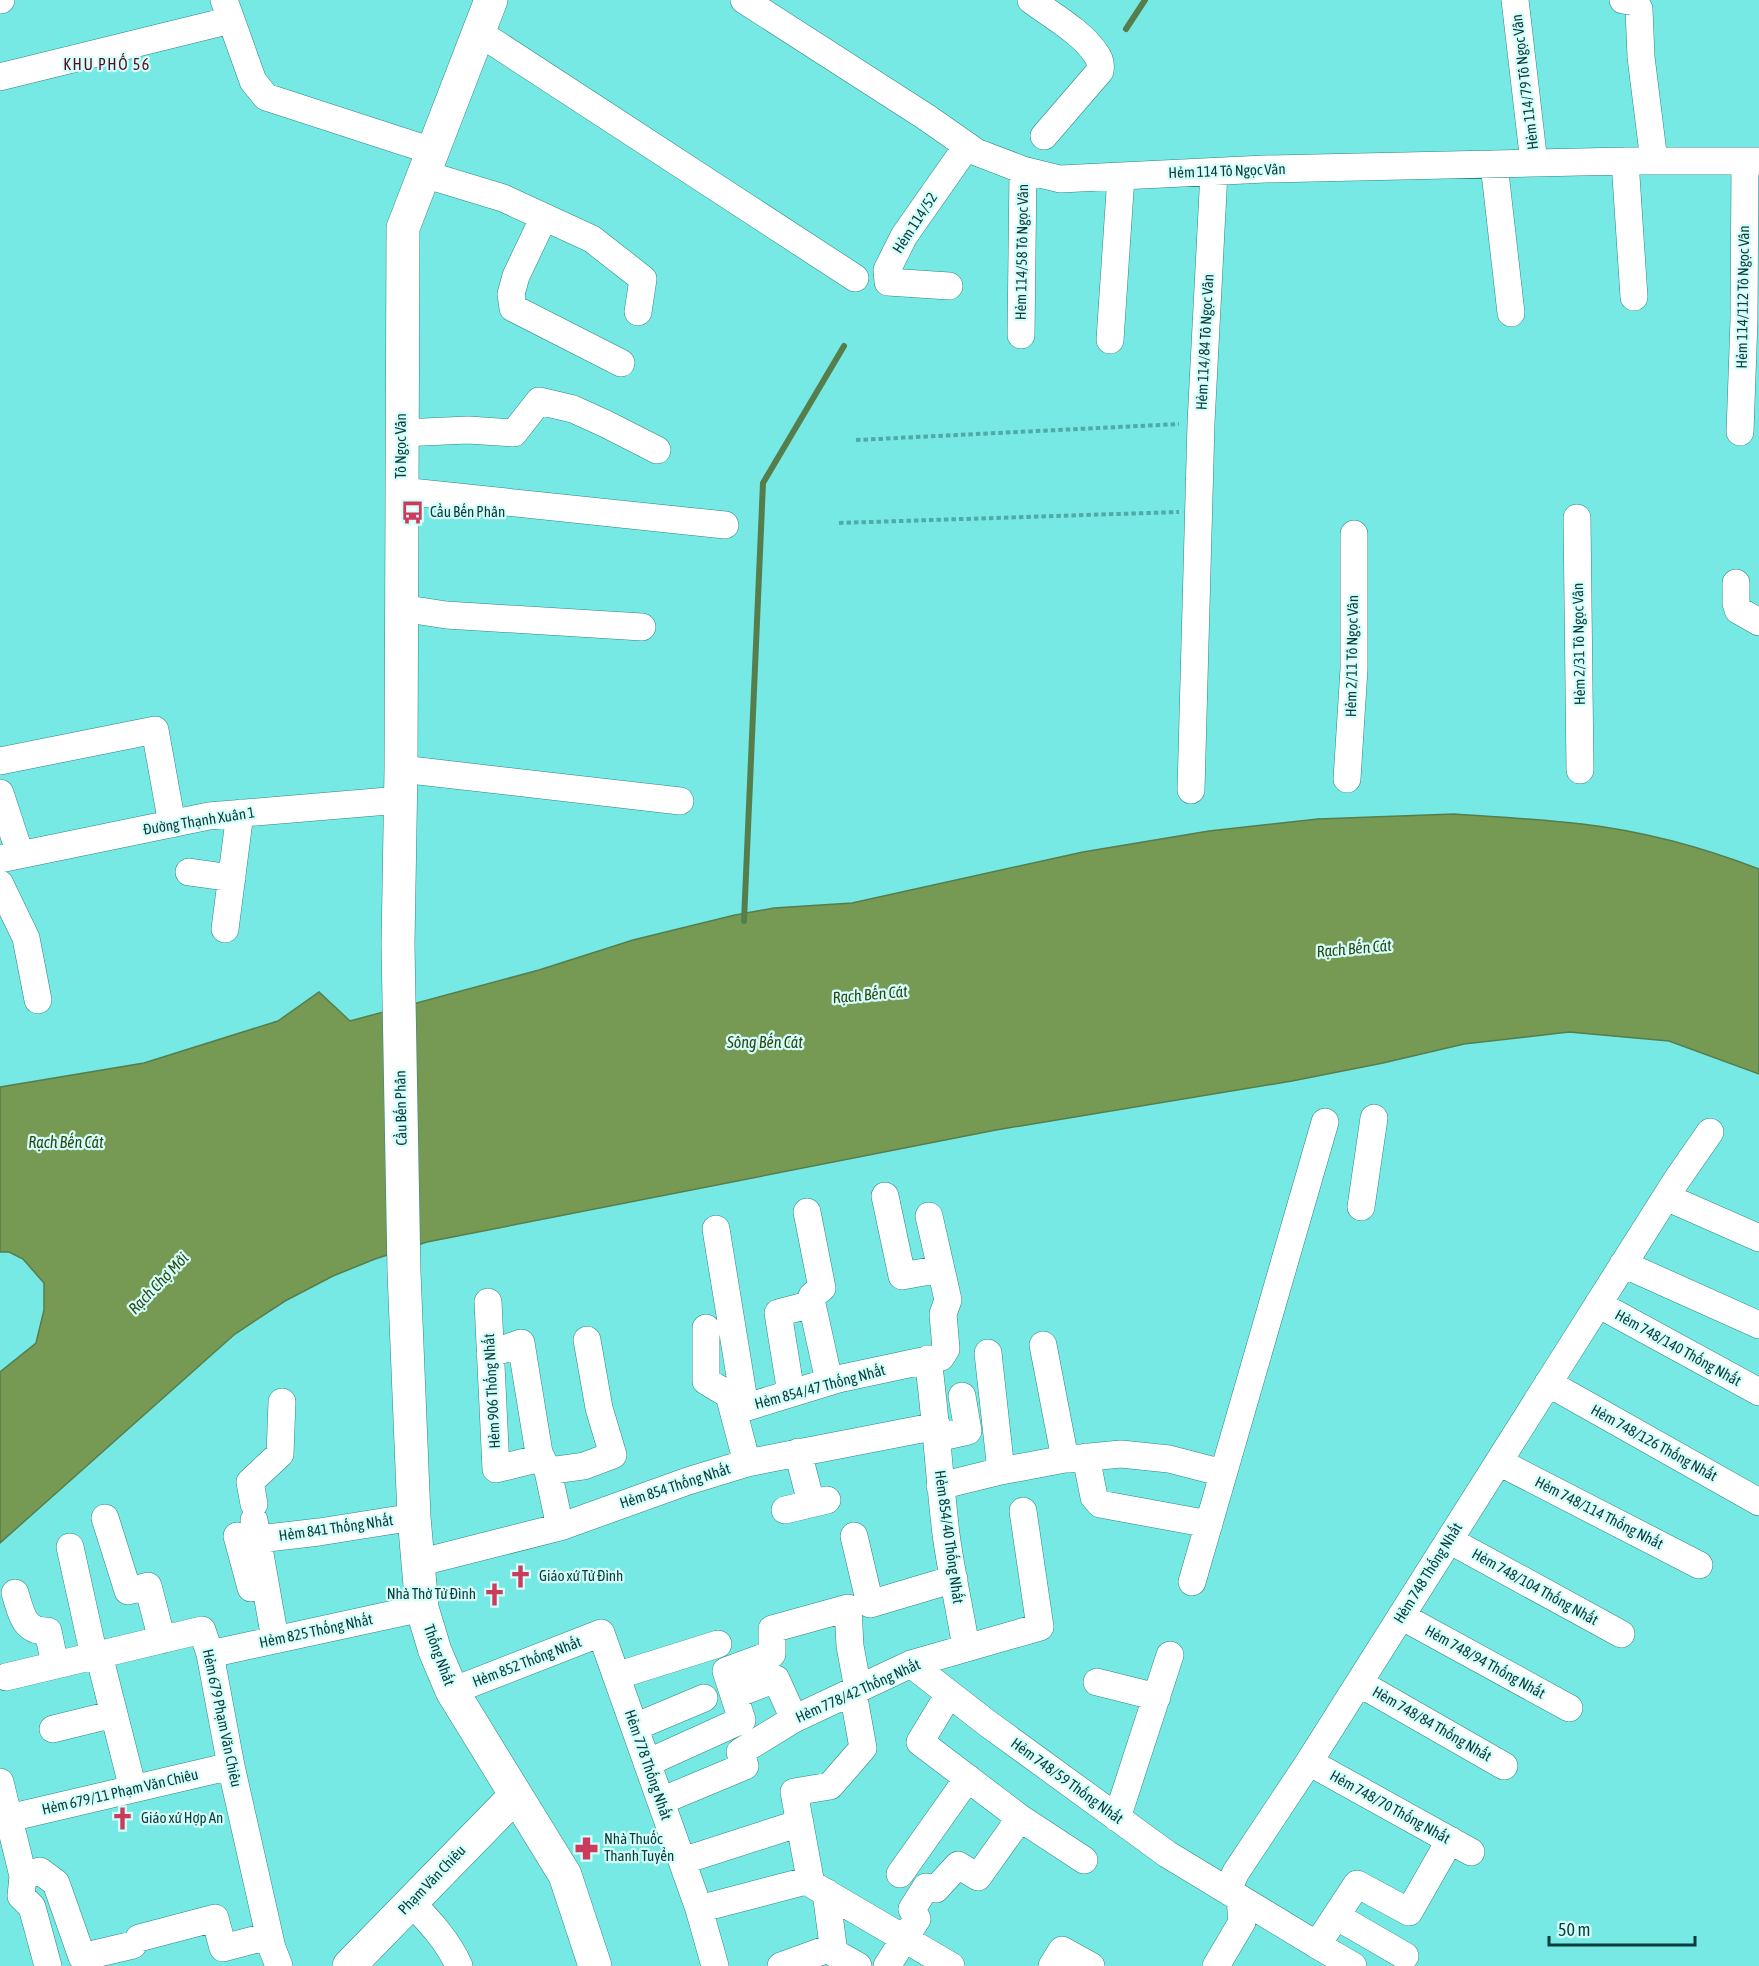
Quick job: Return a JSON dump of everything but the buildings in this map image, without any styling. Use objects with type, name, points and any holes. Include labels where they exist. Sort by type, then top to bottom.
[{"type":"main road","name":"Tô Ngọc Vân","points":[[398,945],[401,784],[403,228],[491,0]]},
{"type":"main road","name":"Cầu Bến Phân","points":[[398,945],[404,1272]]},
{"type":"main road","name":"Thống Nhất","points":[[404,1272],[414,1517],[422,1608],[435,1651],[452,1691],[565,1875],[595,1966]]},
{"type":"main road","name":"Phạm Văn Chiêu","points":[[355,1964],[411,1902],[516,1795]]},
{"type":"street","name":"Hẻm 114 Tô Ngọc Vân","points":[[744,0],[926,117],[976,152],[1023,170],[1060,179],[1494,164],[1752,161]]},
{"type":"street","points":[[1031,0],[1084,40],[1097,54],[1101,63],[1100,71],[1044,136]]},
{"type":"street","name":"Hẻm 114/79 Tô Ngọc Vân","points":[[1515,0],[1534,163]]},
{"type":"street","points":[[1623,0],[1635,2],[1639,9],[1641,57],[1654,161]]},
{"type":"street","points":[[0,77],[227,10],[253,81],[266,97],[428,163],[592,239],[643,279],[638,312]]},
{"type":"street","points":[[478,32],[855,278]]},
{"type":"street","name":"Hẻm 114/52","points":[[949,286],[888,282],[887,270],[904,236],[967,146]]},
{"type":"street","points":[[1625,161],[1634,297]]},
{"type":"street","name":"Hẻm 114/112 Tô Ngọc Vân","points":[[1740,432],[1752,161]]},
{"type":"street","points":[[1494,164],[1511,314]]},
{"type":"street","name":"Hẻm 114/58 Tô Ngọc Vân","points":[[1021,335],[1023,170]]},
{"type":"street","name":"Hẻm 114/84 Tô Ngọc Vân","points":[[1191,790],[1197,512],[1214,172]]},
{"type":"street","points":[[1110,340],[1121,176]]},
{"type":"street","points":[[544,217],[516,276],[511,294],[513,308],[621,363]]},
{"type":"street","points":[[401,434],[468,430],[514,433],[539,401],[573,409],[657,450]]},
{"type":"street","points":[[401,490],[725,525]]},
{"type":"street","name":"Hẻm 2/31 Tô Ngọc Vân","points":[[1577,518],[1580,770]]},
{"type":"street","name":"Hẻm 2/11 Tô Ngọc Vân","points":[[1347,779],[1354,669],[1354,534]]},
{"type":"street","points":[[1736,584],[1738,610],[1759,621]]},
{"type":"street","points":[[401,608],[446,615],[642,627]]},
{"type":"street","points":[[0,761],[155,730],[172,824]]},
{"type":"street","name":"Đường Thạnh Xuân 1","points":[[10,856],[209,816],[240,813],[401,784],[680,801]]},
{"type":"street","points":[[0,793],[10,856]]},
{"type":"street","points":[[225,929],[240,813]]},
{"type":"street","points":[[189,872],[232,878]]},
{"type":"street","points":[[0,884],[26,938],[38,1000]]},
{"type":"street","points":[[1362,1207],[1374,1118]]},
{"type":"street","points":[[1192,1582],[1325,1122]]},
{"type":"street","name":"Hẻm 748 Thống Nhất","points":[[1216,1966],[1242,1922],[1234,1894],[1236,1872],[1309,1762],[1623,1264],[1710,1132]]},
{"type":"street","points":[[1671,1189],[1759,1238]]},
{"type":"street","points":[[885,1196],[902,1276],[941,1269]]},
{"type":"street","points":[[807,1212],[822,1288],[812,1296],[812,1304],[829,1381]]},
{"type":"street","points":[[928,1359],[941,1358],[946,1349],[943,1314],[948,1300],[929,1216]]},
{"type":"street","points":[[716,1229],[739,1409]]},
{"type":"street","points":[[1623,1264],[1759,1325]]},
{"type":"street","name":"Hẻm 906 Thống Nhất","points":[[488,1302],[496,1469],[545,1465]]},
{"type":"street","points":[[791,1393],[778,1313],[812,1304]]},
{"type":"street","name":"Hẻm 748/140 Thống Nhất","points":[[1598,1304],[1759,1392]]},
{"type":"street","name":"Hẻm 854/47 Thống Nhất","points":[[706,1328],[706,1381],[729,1395],[739,1409],[747,1463]]},
{"type":"street","points":[[545,1465],[584,1466],[613,1455],[599,1408],[587,1340]]},
{"type":"street","points":[[490,1354],[521,1343],[539,1453],[545,1465],[560,1527]]},
{"type":"street","points":[[1043,1345],[1076,1458],[1094,1497],[1100,1504],[1209,1524]]},
{"type":"street","points":[[988,1353],[1001,1471]]},
{"type":"street","name":"Hẻm 854/47 Thống Nhất","points":[[739,1409],[829,1381],[928,1359]]},
{"type":"street","name":"Hẻm 854/40 Thống Nhất","points":[[928,1359],[946,1538],[966,1648]]},
{"type":"street","name":"Hẻm 748/126 Thống Nhất","points":[[1548,1383],[1759,1502]]},
{"type":"street","name":"Hẻm 854 Thống Nhất","points":[[418,1563],[560,1527],[747,1463],[798,1452],[937,1432],[968,1431],[962,1396]]},
{"type":"street","points":[[270,1640],[251,1525],[250,1482],[280,1454],[282,1402]]},
{"type":"street","points":[[784,1510],[819,1501],[798,1452]]},
{"type":"street","points":[[940,1486],[1001,1471],[1076,1458],[1121,1454],[1169,1459],[1223,1473]]},
{"type":"street","name":"Hẻm 748/114 Thống Nhất","points":[[1498,1462],[1699,1565]]},
{"type":"street","name":"Hẻm 778/42 Thống Nhất","points":[[661,1801],[745,1766],[740,1752],[794,1719],[855,1690],[911,1665],[1040,1627],[1023,1510]]},
{"type":"street","name":"Hẻm 841 Thống Nhất","points":[[251,1525],[319,1532],[414,1517]]},
{"type":"street","points":[[105,1518],[128,1591],[148,1586],[162,1640]]},
{"type":"street","points":[[854,1536],[870,1604],[954,1579]]},
{"type":"street","name":"Hẻm 748/104 Thống Nhất","points":[[1449,1540],[1621,1634]]},
{"type":"street","points":[[70,1547],[96,1655],[133,1789]]},
{"type":"street","points":[[15,1593],[24,1622],[39,1632],[48,1631],[55,1665]]},
{"type":"street","name":"Hẻm 825 Thống Nhất","points":[[210,1654],[422,1608]]},
{"type":"street","points":[[647,1763],[742,1720],[726,1671],[772,1654],[772,1629],[848,1608],[862,1748],[830,1786],[794,1792],[834,1953]]},
{"type":"street","name":"Hẻm 748/94 Thống Nhất","points":[[1401,1616],[1569,1708]]},
{"type":"street","name":"Hẻm 679 Phạm Văn Chiêu","points":[[6,1677],[202,1630],[210,1654],[231,1766],[269,1936],[279,1966]]},
{"type":"street","name":"Hẻm 852 Thống Nhất","points":[[452,1691],[601,1633]]},
{"type":"street","name":"Hẻm 778 Thống Nhất","points":[[601,1633],[699,1909],[715,1966]]},
{"type":"street","points":[[616,1676],[718,1644]]},
{"type":"street","points":[[1117,1818],[1170,1655]]},
{"type":"street","name":"Hẻm 748/59 Thống Nhất","points":[[911,1665],[1167,1854],[1353,1966]]},
{"type":"street","points":[[734,1695],[776,1679],[794,1719]]},
{"type":"street","points":[[1097,1682],[1157,1697]]},
{"type":"street","name":"Hẻm 748/84 Thống Nhất","points":[[1359,1683],[1504,1766]]},
{"type":"street","points":[[949,1694],[920,1742],[1020,1818],[1084,1860]]},
{"type":"street","points":[[635,1727],[704,1698]]},
{"type":"street","points":[[53,1729],[114,1714]]},
{"type":"street","name":"Hẻm 748/70 Thống Nhất","points":[[1309,1762],[1460,1846],[1408,1912],[1356,1884],[1336,1916]]},
{"type":"street","name":"Hẻm 679/11 Phạm Văn Chiêu","points":[[9,1818],[231,1766]]},
{"type":"street","points":[[900,1874],[968,1778]]},
{"type":"street","points":[[0,1782],[9,1818],[14,1891],[32,1907],[48,1966]]},
{"type":"street","points":[[887,1966],[917,1919],[912,1909],[926,1887],[936,1889],[958,1865],[978,1877],[1020,1818]]},
{"type":"street","points":[[682,1861],[800,1823]]},
{"type":"street","points":[[14,1891],[40,1871],[56,1883],[82,1957],[215,1918],[223,1948],[269,1936]]},
{"type":"street","points":[[699,1909],[806,1881],[951,1966]]},
{"type":"street","points":[[411,1902],[436,1929],[453,1952],[459,1966]]},
{"type":"street","points":[[1317,1945],[1336,1916],[1406,1956]]},
{"type":"street","points":[[781,1966],[828,1949],[858,1966]]},
{"type":"street","points":[[1052,1966],[1062,1950],[1091,1966]]},
{"type":"path","points":[[856,440],[1201,423]]},
{"type":"path","points":[[839,523],[1197,512]]},
{"type":"water","name":"Sông Bến Cát","points":[[1454,814],[1566,822],[1627,831],[1694,847],[1759,869],[1759,1074],[1669,1041],[1569,1032],[1464,1044],[1292,1081],[996,1130],[427,1242],[333,1276],[285,1301],[235,1334],[0,1543],[0,1372],[36,1343],[44,1310],[44,1283],[23,1259],[9,1252],[0,1252],[0,1087],[144,1063],[278,1021],[319,992],[350,1021],[539,970],[633,940],[735,915],[774,908],[852,903],[1083,852],[1209,831],[1318,819]]},
{"type":"waterway","points":[[1126,29],[1145,0]]},
{"type":"waterway","points":[[744,921],[763,483],[844,346]]},
{"type":"place","name":"Cầu Bến Phân","points":[[412,512]]},
{"type":"place","name":"Giáo xứ Tử Đình","points":[[521,1576]]},
{"type":"place","name":"Nhà Thờ Tử Đình","points":[[494,1594]]},
{"type":"place","name":"Giáo xứ Hợp An","points":[[123,1818]]},
{"type":"place","name":"Nhà Thuốc Thanh Tuyển","points":[[586,1848]]},
{"type":"district","name":"KHU PHỐ 56","points":[[107,64]]},
{"type":"water label","name":"Rạch Bến Cát","points":[[1354,948]]},
{"type":"water label","name":"Rạch Bến Cát","points":[[870,994]]},
{"type":"water label","name":"Rạch Bến Cát","points":[[66,1142]]},
{"type":"water label","name":"Rạch Chợ Mới","points":[[158,1283]]}]
